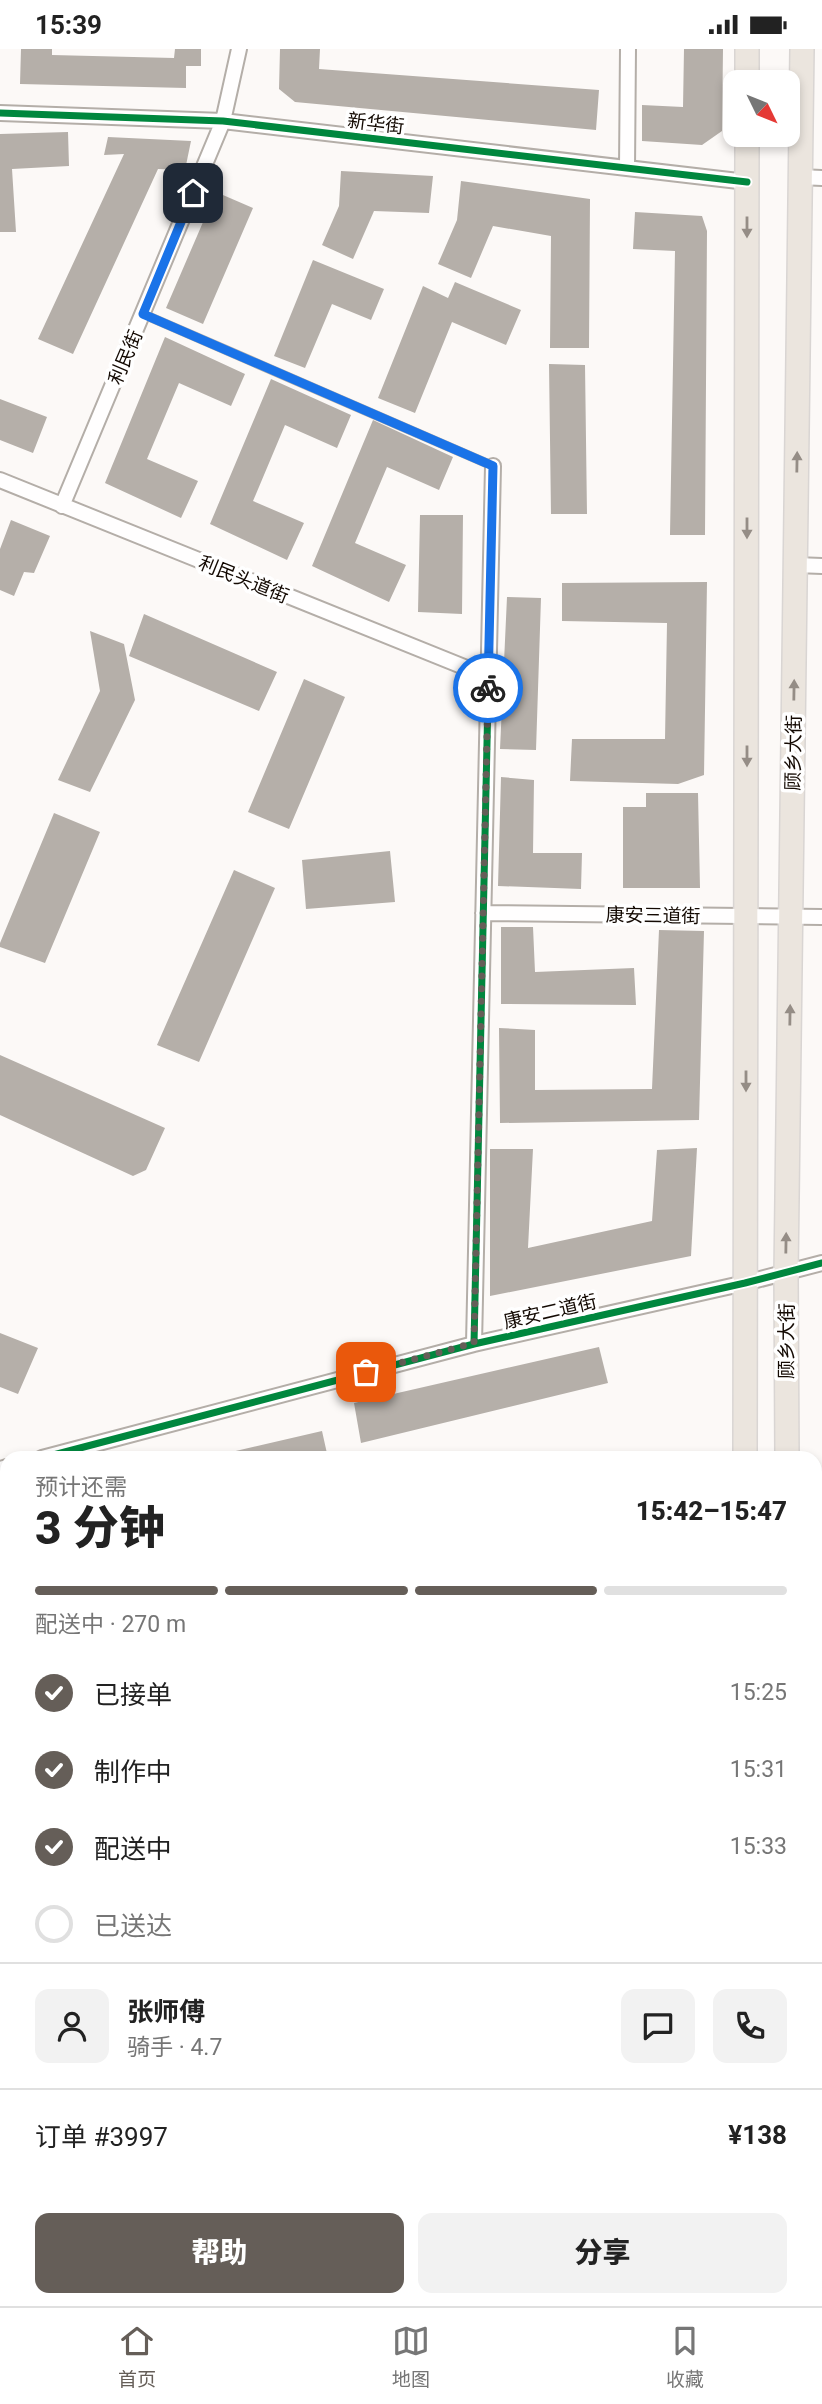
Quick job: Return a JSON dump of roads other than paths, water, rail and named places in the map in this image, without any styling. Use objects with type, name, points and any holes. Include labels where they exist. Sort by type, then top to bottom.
[{"type":"main road","points":[[747,49],[747,70]]},
{"type":"main road","name":"顾乡大街","points":[[787,1451],[786,1274],[796,565],[811,177],[802,49]]},
{"type":"main road","points":[[745,1451],[747,147]]},
{"type":"street","name":"利民街","points":[[62,506],[223,121],[239,49]]},
{"type":"street","points":[[627,168],[628,49]]},
{"type":"street","name":"新华街","points":[[0,113],[223,121],[747,182]]},
{"type":"street","points":[[474,1343],[493,466]]},
{"type":"street","name":"利民头道街","points":[[0,480],[489,677]]},
{"type":"street","points":[[796,565],[822,566]]},
{"type":"street","name":"康安三道街","points":[[483,913],[822,916]]},
{"type":"street","name":"康安二道街","points":[[68,1451],[474,1343],[786,1274],[822,1263]]},
{"type":"lane","points":[[143,314],[493,466]]}]
